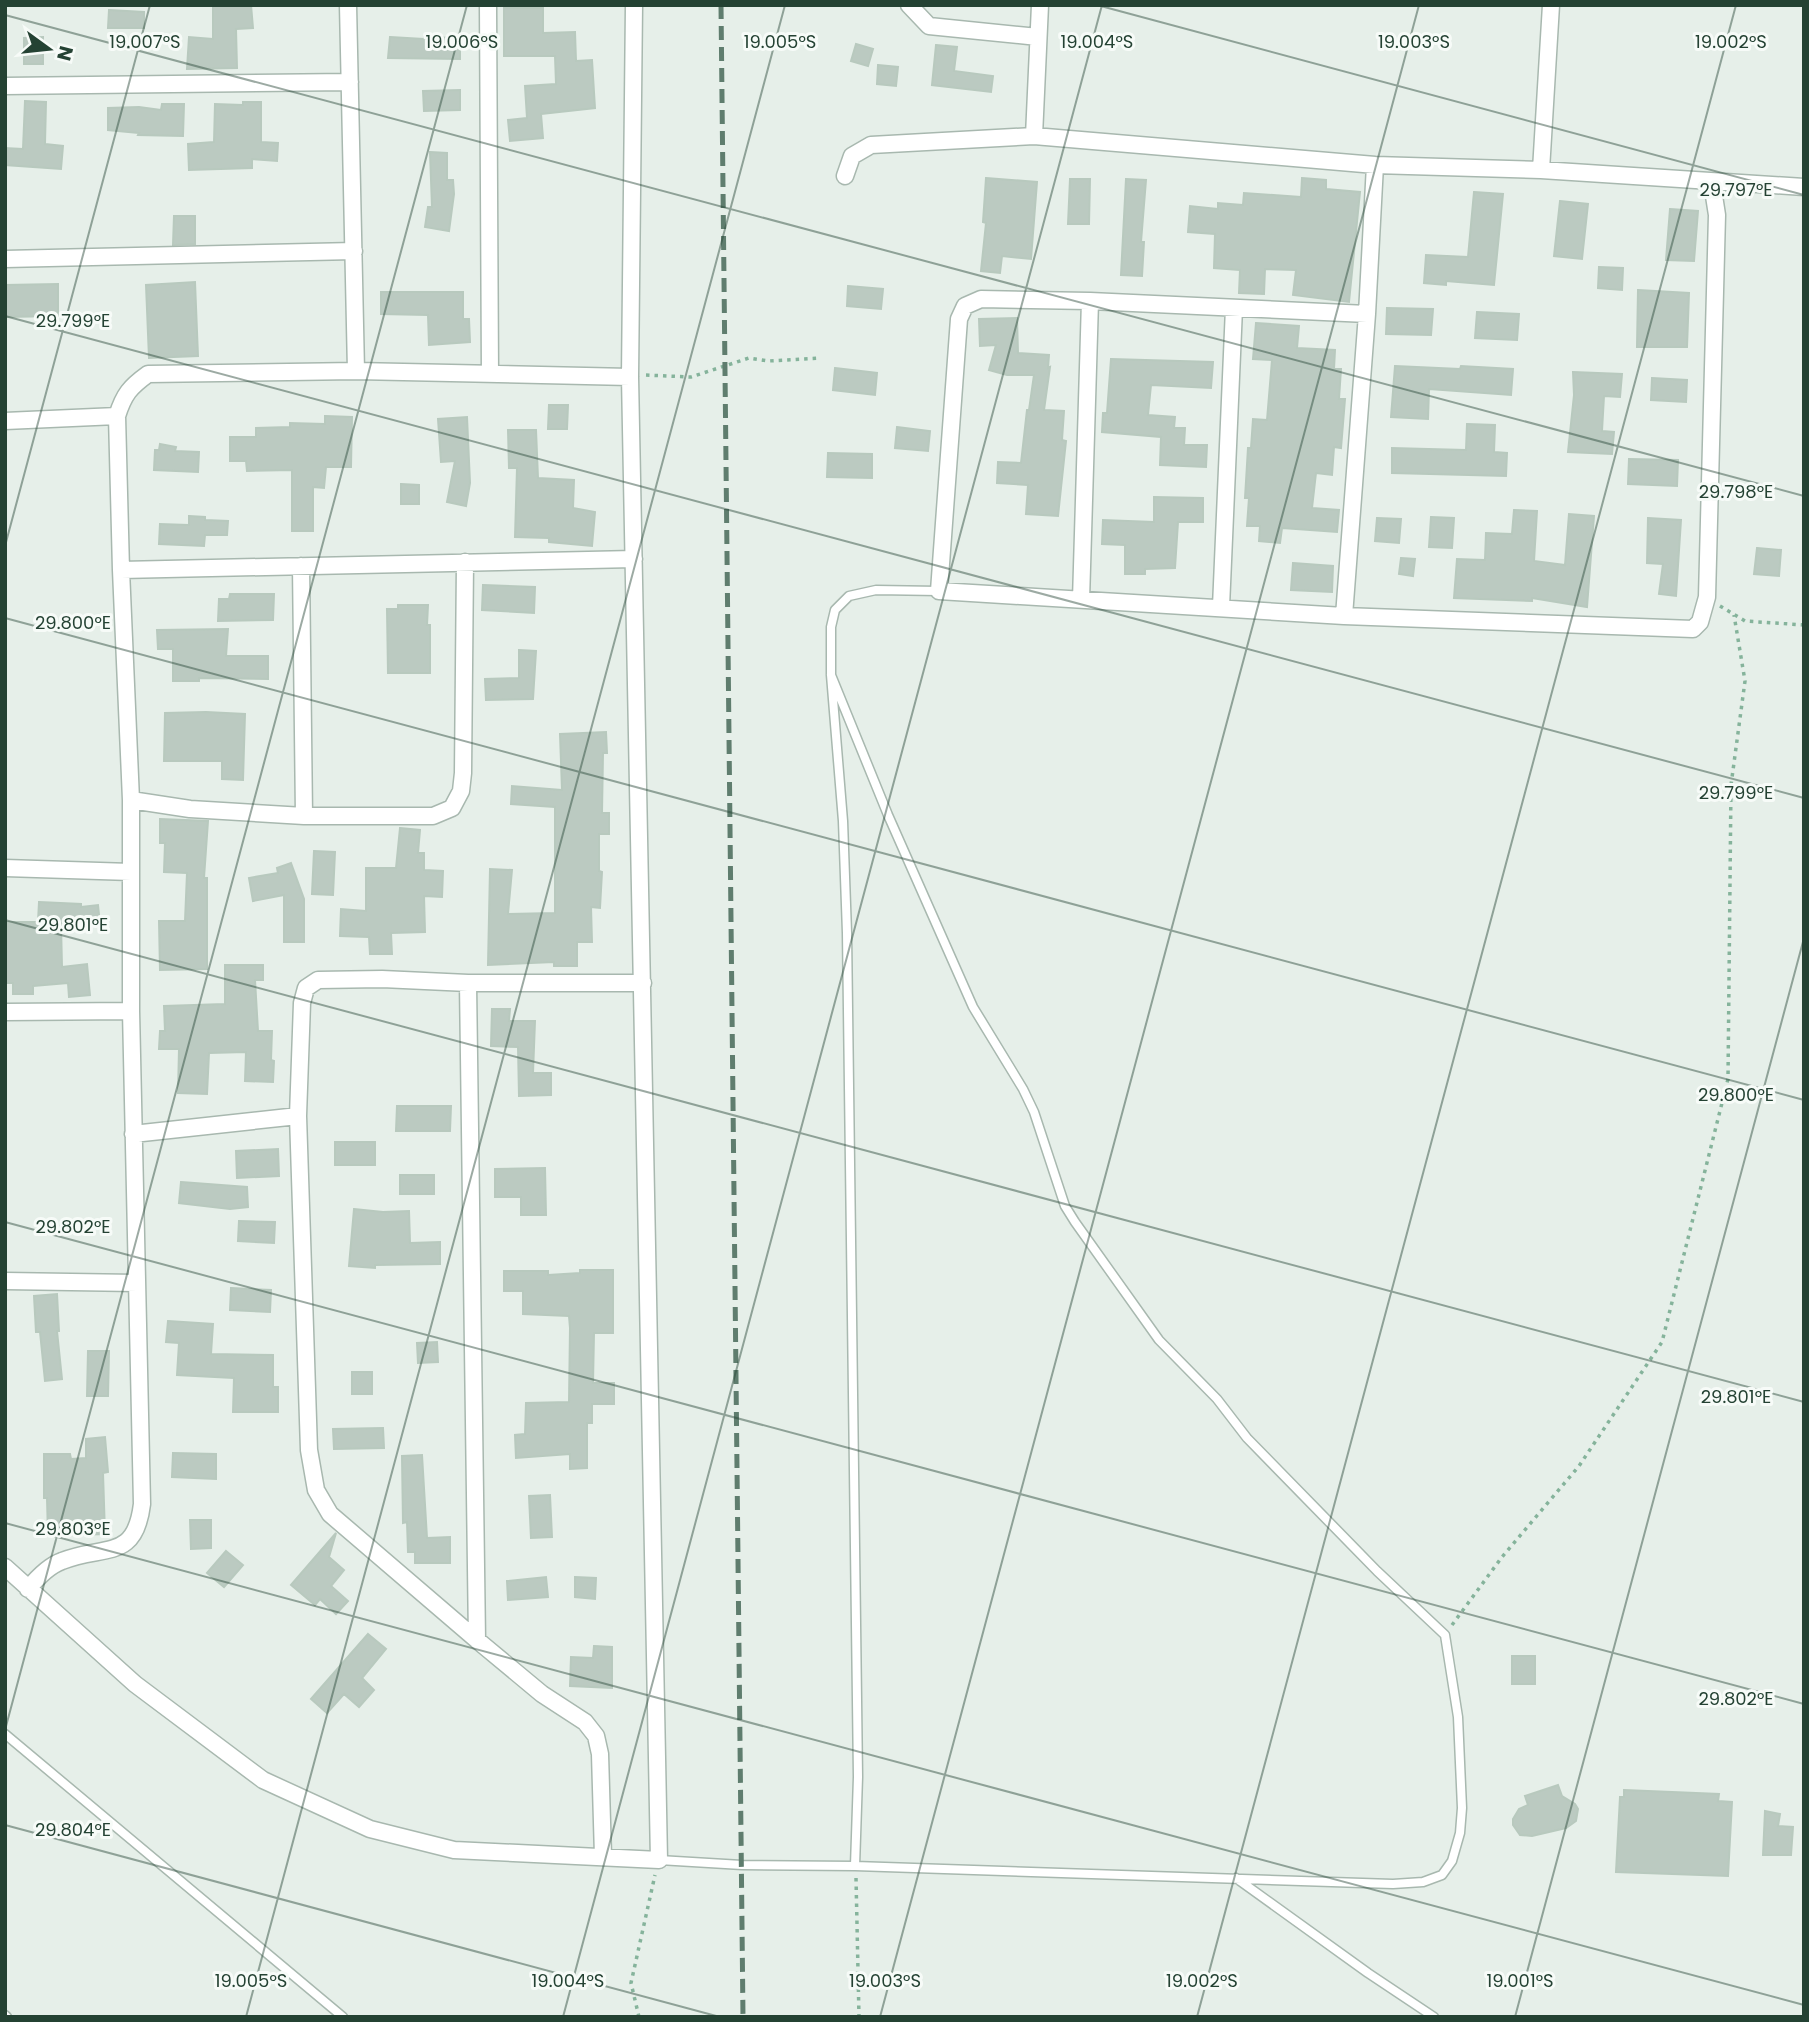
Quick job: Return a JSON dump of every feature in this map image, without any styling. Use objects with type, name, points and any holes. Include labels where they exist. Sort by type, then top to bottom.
[{"type":"street","points":[[348,5],[356,371]]},
{"type":"street","points":[[488,5],[490,374]]},
{"type":"street","points":[[5,1567],[135,1684],[263,1780],[370,1829],[454,1850],[659,1860],[630,377],[634,5]]},
{"type":"street","points":[[909,5],[929,26],[1038,37]]},
{"type":"street","points":[[1034,136],[1040,5]]},
{"type":"street","points":[[1541,170],[1551,5]]},
{"type":"street","points":[[5,86],[350,82]]},
{"type":"street","points":[[845,176],[852,156],[871,145],[1034,136],[1375,164],[1541,170],[1804,187]]},
{"type":"street","points":[[1344,616],[1367,314],[1375,164]]},
{"type":"street","points":[[1367,314],[1090,301],[981,299],[965,306],[959,319],[939,591],[1344,616],[1693,629],[1700,622],[1707,597],[1717,215],[1712,183]]},
{"type":"street","points":[[5,259],[354,251]]},
{"type":"street","points":[[1081,600],[1090,301]]},
{"type":"street","points":[[1221,607],[1234,308]]},
{"type":"street","points":[[28,1588],[60,1561],[121,1546],[134,1535],[142,1504],[131,1011],[131,800],[117,416],[129,389],[148,373],[356,371],[630,377]]},
{"type":"street","points":[[5,421],[117,416]]},
{"type":"street","points":[[121,570],[634,559]]},
{"type":"street","points":[[131,800],[190,809],[304,817],[433,816],[452,808],[461,791],[463,773],[465,562]]},
{"type":"street","points":[[302,566],[304,817]]},
{"type":"street","points":[[5,868],[131,872]]},
{"type":"street","points":[[603,1856],[600,1754],[596,1737],[585,1722],[541,1694],[330,1514],[317,1490],[309,1450],[298,1116],[302,1003],[306,988],[318,980],[643,983]]},
{"type":"street","points":[[468,983],[477,1640]]},
{"type":"street","points":[[5,1012],[131,1011]]},
{"type":"street","points":[[133,1134],[298,1116]]},
{"type":"street","points":[[5,1281],[136,1283]]},
{"type":"lane","points":[[855,1866],[858,1777],[847,933],[843,821],[831,675],[831,627],[835,610],[849,596],[876,590],[939,591]]},
{"type":"lane","points":[[659,1860],[742,1865],[855,1866],[1394,1885],[1423,1882],[1442,1875],[1451,1861],[1460,1833],[1462,1808],[1458,1717],[1445,1635],[1377,1571],[1247,1438],[1217,1399],[1159,1340],[1082,1232],[1066,1206],[1034,1112],[973,1006],[928,907],[831,675]]},
{"type":"lane","points":[[5,1734],[343,2017]]},
{"type":"lane","points":[[1236,1878],[1434,2017]]},
{"type":"path","points":[[630,377],[655,374],[691,377],[749,358],[768,361],[821,358]]},
{"type":"path","points":[[1707,597],[1745,621],[1804,625]]},
{"type":"path","points":[[1445,1635],[1502,1557],[1579,1466],[1662,1342],[1728,1079],[1731,785],[1745,681],[1734,615]]},
{"type":"path","points":[[639,2017],[631,1983],[659,1860]]},
{"type":"path","points":[[855,1866],[859,2017]]},
{"type":"building","points":[[213,5],[251,5],[253,28],[236,29],[237,68],[187,69],[189,37],[213,39]]},
{"type":"building","points":[[504,8],[543,8],[543,33],[575,32],[576,61],[592,60],[595,108],[541,114],[543,138],[510,141],[508,120],[527,118],[525,86],[556,84],[555,56],[504,56]]},
{"type":"building","points":[[109,10],[144,12],[144,28],[108,28]]},
{"type":"building","points":[[43,37],[43,64],[24,64],[24,38]]},
{"type":"building","points":[[390,37],[460,38],[460,59],[388,58]]},
{"type":"building","points":[[856,44],[873,49],[868,66],[851,61]]},
{"type":"building","points":[[936,45],[957,47],[954,71],[993,76],[991,92],[932,85]]},
{"type":"building","points":[[878,65],[898,67],[896,86],[877,84]]},
{"type":"building","points":[[460,90],[460,110],[424,111],[423,91]]},
{"type":"building","points":[[25,101],[46,102],[45,144],[63,146],[61,169],[5,165],[5,148],[23,149]]},
{"type":"building","points":[[243,102],[261,102],[261,142],[278,143],[277,161],[252,159],[252,168],[189,170],[188,144],[214,142],[215,104],[243,105]]},
{"type":"building","points":[[162,104],[184,104],[183,136],[138,135],[139,133],[108,130],[108,108],[139,107],[161,110]]},
{"type":"building","points":[[430,152],[447,153],[447,180],[453,180],[454,194],[449,231],[425,227],[428,207],[432,207]]},
{"type":"building","points":[[986,178],[1037,182],[1031,259],[1002,256],[1000,273],[981,271],[986,223],[983,222]]},
{"type":"building","points":[[1302,178],[1326,180],[1326,189],[1360,192],[1349,302],[1293,295],[1296,270],[1265,269],[1264,294],[1239,293],[1240,270],[1214,268],[1215,234],[1188,232],[1190,206],[1218,209],[1218,203],[1243,205],[1244,193],[1301,197]]},
{"type":"building","points":[[1070,179],[1090,179],[1089,224],[1068,224]]},
{"type":"building","points":[[1126,179],[1146,180],[1141,242],[1144,242],[1142,276],[1121,275]]},
{"type":"building","points":[[1474,192],[1503,194],[1494,285],[1446,281],[1446,285],[1424,283],[1426,255],[1468,257]]},
{"type":"building","points":[[1560,201],[1588,204],[1582,259],[1554,256]]},
{"type":"building","points":[[1670,209],[1698,211],[1694,261],[1666,260]]},
{"type":"building","points":[[174,216],[195,216],[195,244],[173,245]]},
{"type":"building","points":[[1599,267],[1623,268],[1622,290],[1598,288]]},
{"type":"building","points":[[195,282],[198,356],[149,358],[146,285]]},
{"type":"building","points":[[58,284],[58,316],[5,317],[5,285]]},
{"type":"building","points":[[848,286],[883,289],[881,309],[847,306]]},
{"type":"building","points":[[1638,290],[1689,293],[1687,347],[1637,347]]},
{"type":"building","points":[[381,292],[463,292],[463,319],[469,319],[470,342],[429,345],[428,315],[381,314]]},
{"type":"building","points":[[1387,308],[1433,309],[1431,335],[1386,334]]},
{"type":"building","points":[[1477,312],[1519,314],[1517,340],[1475,338]]},
{"type":"building","points":[[1017,318],[1018,353],[1049,355],[1044,410],[1064,411],[1062,440],[1066,441],[1058,516],[1026,514],[1028,485],[997,483],[998,462],[1021,463],[1034,375],[1007,375],[989,370],[996,345],[980,346],[979,319]]},
{"type":"building","points":[[1256,323],[1299,326],[1297,348],[1335,350],[1334,369],[1341,369],[1339,399],[1345,399],[1341,448],[1334,447],[1332,475],[1316,473],[1312,508],[1339,510],[1337,532],[1282,528],[1280,543],[1259,541],[1260,526],[1247,526],[1249,498],[1245,498],[1248,448],[1251,448],[1253,419],[1267,420],[1272,360],[1253,359]]},
{"type":"building","points":[[1111,359],[1213,362],[1211,388],[1151,385],[1148,415],[1175,417],[1174,428],[1185,428],[1184,445],[1207,445],[1206,467],[1160,465],[1161,437],[1102,432],[1103,413],[1107,413]]},
{"type":"building","points":[[1395,366],[1513,369],[1511,395],[1429,389],[1428,419],[1391,417]]},
{"type":"building","points":[[835,368],[877,373],[875,395],[833,390]]},
{"type":"building","points":[[1573,372],[1622,374],[1620,397],[1604,396],[1602,431],[1614,432],[1612,454],[1568,452],[1574,395]]},
{"type":"building","points":[[1652,378],[1687,380],[1686,402],[1651,400]]},
{"type":"building","points":[[549,405],[568,405],[567,429],[548,429]]},
{"type":"building","points":[[325,416],[352,417],[351,467],[326,467],[324,488],[313,487],[313,531],[292,531],[292,470],[247,471],[246,461],[230,461],[230,437],[256,437],[256,428],[290,427],[290,423],[325,424]]},
{"type":"building","points":[[467,417],[470,483],[466,506],[447,502],[455,461],[441,462],[438,419]]},
{"type":"building","points":[[1467,424],[1495,425],[1494,452],[1507,453],[1506,476],[1392,473],[1392,448],[1466,450]]},
{"type":"building","points":[[897,427],[930,431],[928,451],[895,448]]},
{"type":"building","points":[[508,430],[536,430],[538,478],[574,480],[573,508],[595,512],[592,546],[549,542],[549,538],[515,537],[517,468],[509,468]]},
{"type":"building","points":[[160,444],[176,447],[175,451],[199,452],[198,472],[154,470],[155,450],[159,450]]},
{"type":"building","points":[[828,453],[872,454],[872,478],[827,477]]},
{"type":"building","points":[[1629,459],[1678,460],[1677,486],[1628,484]]},
{"type":"building","points":[[401,484],[419,485],[419,504],[401,504]]},
{"type":"building","points":[[1154,497],[1203,498],[1203,522],[1178,522],[1175,568],[1145,569],[1145,574],[1125,574],[1125,545],[1102,544],[1103,520],[1154,522]]},
{"type":"building","points":[[1514,510],[1537,511],[1534,561],[1565,565],[1569,514],[1594,516],[1587,607],[1532,598],[1532,601],[1454,598],[1457,559],[1485,560],[1486,533],[1512,534]]},
{"type":"building","points":[[189,516],[228,521],[227,535],[205,535],[204,546],[159,544],[160,524],[189,525]]},
{"type":"building","points":[[1431,517],[1454,518],[1452,548],[1429,547]]},
{"type":"building","points":[[1377,518],[1401,519],[1399,543],[1375,541]]},
{"type":"building","points":[[1648,518],[1681,520],[1676,596],[1659,594],[1663,564],[1647,563]]},
{"type":"building","points":[[1757,548],[1781,550],[1779,576],[1754,574]]},
{"type":"building","points":[[1401,558],[1415,559],[1413,576],[1399,574]]},
{"type":"building","points":[[1293,563],[1333,566],[1332,592],[1291,590]]},
{"type":"building","points":[[483,585],[535,587],[534,613],[482,610]]},
{"type":"building","points":[[230,594],[274,594],[273,620],[218,621],[219,599],[229,599]]},
{"type":"building","points":[[398,605],[428,605],[430,673],[388,673],[387,609],[398,609]]},
{"type":"building","points":[[228,629],[226,656],[268,656],[268,679],[199,678],[199,681],[173,681],[173,649],[158,649],[157,630]]},
{"type":"building","points":[[519,650],[536,651],[533,699],[486,700],[485,679],[519,678]]},
{"type":"building","points":[[165,713],[245,714],[243,780],[222,779],[222,761],[164,761]]},
{"type":"building","points":[[606,732],[602,813],[609,813],[609,834],[599,834],[599,871],[602,872],[600,908],[591,907],[592,942],[577,942],[577,966],[554,966],[554,962],[488,965],[490,869],[512,870],[508,914],[555,913],[555,807],[511,804],[512,786],[562,790],[560,734]]},
{"type":"building","points":[[160,819],[208,821],[204,878],[207,878],[207,969],[160,970],[159,921],[185,921],[187,873],[164,872],[165,843],[160,843]]},
{"type":"building","points":[[400,828],[420,830],[418,853],[424,853],[424,870],[443,871],[442,897],[424,896],[425,932],[391,933],[392,954],[370,954],[369,937],[340,936],[341,909],[366,911],[366,868],[396,868]]},
{"type":"building","points":[[314,851],[335,852],[333,895],[312,894]]},
{"type":"building","points":[[291,863],[304,899],[304,942],[284,942],[284,895],[253,901],[249,878],[278,873],[277,868]]},
{"type":"building","points":[[39,902],[81,904],[81,907],[98,905],[100,924],[61,925],[62,967],[87,964],[90,995],[69,997],[68,983],[33,986],[33,994],[13,994],[13,983],[5,983],[5,922],[38,922]]},
{"type":"building","points":[[225,965],[263,965],[263,980],[255,980],[258,1031],[272,1031],[273,1082],[245,1081],[246,1052],[209,1053],[207,1094],[178,1093],[179,1049],[159,1049],[160,1031],[165,1031],[164,1006],[225,1004]]},
{"type":"building","points":[[492,1009],[510,1009],[509,1021],[535,1021],[533,1073],[551,1073],[551,1095],[519,1096],[518,1047],[491,1046]]},
{"type":"building","points":[[397,1106],[451,1106],[450,1131],[396,1131]]},
{"type":"building","points":[[335,1142],[375,1142],[375,1165],[335,1165]]},
{"type":"building","points":[[278,1149],[279,1176],[237,1178],[236,1151]]},
{"type":"building","points":[[545,1168],[546,1215],[521,1215],[521,1197],[495,1197],[495,1169]]},
{"type":"building","points":[[400,1175],[434,1175],[434,1194],[400,1194]]},
{"type":"building","points":[[181,1182],[247,1187],[248,1207],[230,1209],[179,1203]]},
{"type":"building","points":[[354,1209],[409,1211],[410,1243],[440,1242],[440,1264],[375,1265],[375,1268],[349,1266]]},
{"type":"building","points":[[239,1221],[275,1222],[274,1243],[238,1241]]},
{"type":"building","points":[[580,1270],[613,1270],[613,1333],[594,1333],[593,1383],[614,1383],[614,1404],[592,1404],[592,1423],[587,1423],[587,1468],[570,1469],[570,1454],[516,1458],[515,1435],[525,1434],[526,1403],[569,1402],[570,1328],[569,1316],[523,1314],[523,1291],[504,1291],[504,1271],[548,1271],[548,1275],[580,1273]]},
{"type":"building","points":[[231,1288],[271,1290],[270,1312],[230,1310]]},
{"type":"building","points":[[57,1294],[57,1331],[62,1379],[45,1381],[40,1332],[36,1332],[34,1296]]},
{"type":"building","points":[[168,1321],[213,1324],[211,1354],[273,1355],[273,1387],[278,1387],[278,1412],[233,1412],[234,1378],[177,1375],[179,1343],[166,1342]]},
{"type":"building","points":[[437,1342],[438,1362],[418,1363],[417,1343]]},
{"type":"building","points":[[88,1351],[109,1351],[108,1396],[87,1396]]},
{"type":"building","points":[[352,1372],[372,1372],[372,1394],[352,1394]]},
{"type":"building","points":[[383,1428],[384,1448],[334,1449],[333,1429]]},
{"type":"building","points":[[105,1437],[108,1472],[103,1473],[105,1534],[48,1536],[47,1498],[44,1498],[44,1454],[70,1454],[71,1459],[86,1458],[86,1439]]},
{"type":"building","points":[[173,1453],[216,1454],[216,1479],[172,1477]]},
{"type":"building","points":[[422,1455],[427,1538],[450,1537],[450,1563],[415,1563],[415,1552],[408,1552],[407,1522],[403,1523],[402,1456]]},
{"type":"building","points":[[550,1495],[552,1537],[531,1538],[529,1496]]},
{"type":"building","points":[[190,1520],[211,1520],[211,1548],[191,1549]]},
{"type":"building","points":[[336,1533],[329,1557],[344,1570],[331,1586],[348,1601],[336,1614],[320,1599],[315,1605],[291,1585]]},
{"type":"building","points":[[226,1551],[243,1565],[224,1587],[207,1573]]},
{"type":"building","points":[[546,1577],[548,1597],[508,1600],[507,1581]]},
{"type":"building","points":[[575,1577],[596,1578],[595,1599],[575,1597]]},
{"type":"building","points":[[368,1634],[386,1649],[362,1678],[374,1690],[359,1707],[344,1694],[327,1713],[311,1699]]},
{"type":"building","points":[[594,1646],[612,1647],[612,1688],[570,1686],[571,1657],[593,1658]]},
{"type":"building","points":[[1512,1656],[1535,1656],[1535,1684],[1512,1684]]},
{"type":"building","points":[[1558,1785],[1562,1796],[1578,1809],[1576,1821],[1566,1828],[1532,1836],[1520,1835],[1513,1825],[1513,1819],[1519,1809],[1528,1805],[1525,1796]]},
{"type":"building","points":[[1624,1790],[1719,1794],[1718,1801],[1732,1802],[1728,1876],[1616,1872],[1620,1797],[1624,1797]]},
{"type":"building","points":[[1765,1811],[1780,1814],[1778,1826],[1793,1827],[1791,1855],[1763,1855]]},
{"type":"railway","points":[[721,5],[743,2017]]}]
